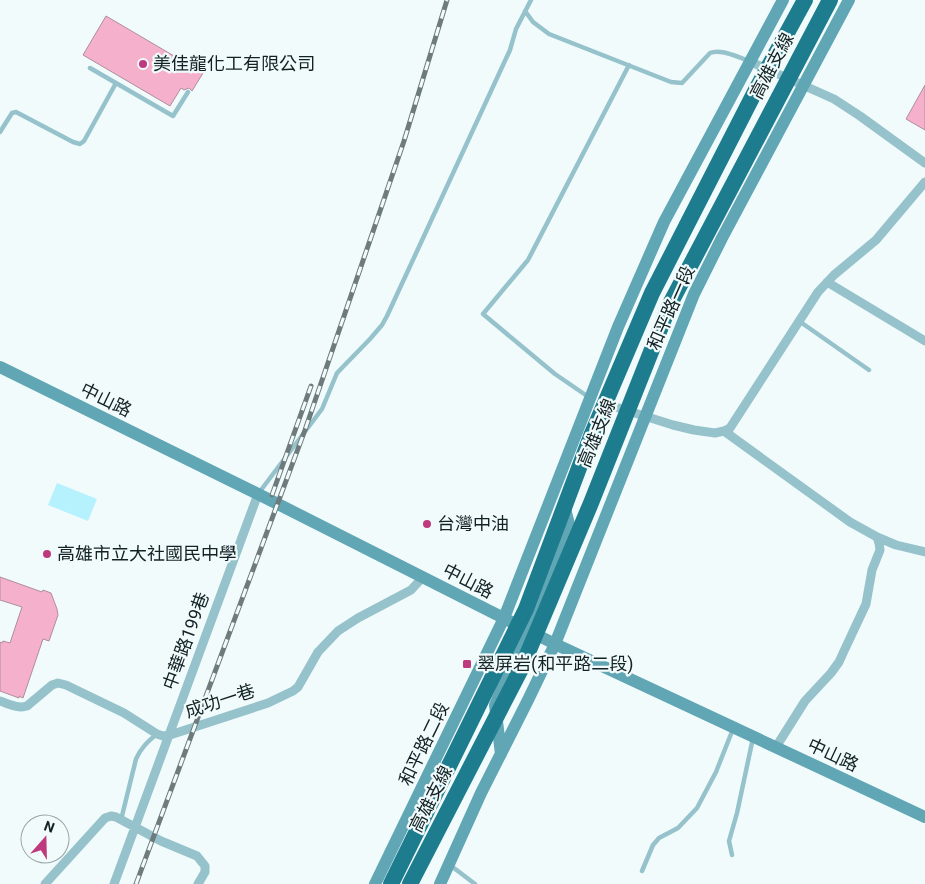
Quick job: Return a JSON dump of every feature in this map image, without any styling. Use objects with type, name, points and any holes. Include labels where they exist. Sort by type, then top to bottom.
[{"type":"highway","name":"高雄支線","points":[[391,884],[526,609],[591,436],[652,293],[758,86],[805,0]]},
{"type":"highway","name":"高雄支線","points":[[410,884],[521,669],[591,503],[670,304],[830,0]]},
{"type":"street","points":[[504,618],[618,327],[664,222],[783,0]]},
{"type":"street","name":"和平路一段","points":[[554,644],[694,294],[849,0]]},
{"type":"street","points":[[751,62],[834,99],[925,163]]},
{"type":"street","points":[[591,399],[694,430],[715,433],[730,428],[818,292],[876,240],[925,182]]},
{"type":"street","points":[[827,282],[925,341]]},
{"type":"street","name":"中山路","points":[[0,367],[258,494],[554,644],[925,817]]},
{"type":"street","points":[[724,431],[850,522],[896,545],[925,552]]},
{"type":"street","points":[[501,754],[495,705],[569,524],[558,481]]},
{"type":"street","name":"中華路199巷","points":[[114,884],[258,494]]},
{"type":"street","points":[[776,747],[805,701],[839,662],[866,604],[872,570],[880,550],[877,537]]},
{"type":"street","name":"成功一巷","points":[[0,701],[22,708],[52,685],[66,685],[124,713],[157,734],[169,735],[268,703],[293,691],[298,687],[318,652],[338,631],[358,618],[411,590],[423,578]]},
{"type":"street","name":"和平路二段","points":[[375,884],[504,618]]},
{"type":"street","points":[[440,884],[554,644]]},
{"type":"street","points":[[45,884],[106,818],[111,816],[161,842],[197,856],[206,866],[206,872],[198,884]]},
{"type":"lane","points":[[258,494],[322,408],[337,373],[370,339],[387,316],[510,50],[516,29],[531,0]]},
{"type":"lane","points":[[525,11],[533,22],[549,34],[671,82],[682,83],[714,51],[720,51],[751,62]]},
{"type":"lane","points":[[591,399],[555,374],[483,314],[528,260],[629,65]]},
{"type":"lane","points":[[90,68],[173,116],[188,92]]},
{"type":"lane","points":[[0,132],[12,113],[16,112],[80,144],[84,141],[116,83]]},
{"type":"lane","points":[[799,321],[869,370]]},
{"type":"lane","points":[[642,871],[653,845],[659,838],[678,828],[697,808],[716,772],[734,728]]},
{"type":"lane","points":[[121,820],[136,759],[145,743],[157,734]]},
{"type":"lane","points":[[732,855],[729,841],[753,737]]},
{"type":"lane","points":[[449,864],[475,884]]},
{"type":"shaded area","points":[[57,483],[97,499],[88,521],[48,505]]},
{"type":"building","name":"美佳龍化工有限公司","points":[[106,16],[203,73],[192,91],[189,88],[184,90],[181,88],[170,106],[83,55]]},
{"type":"building","points":[[925,85],[925,130],[906,119]]},
{"type":"building","points":[[0,577],[42,592],[43,590],[51,593],[57,609],[58,615],[49,641],[43,639],[23,698],[0,691],[0,642],[10,643],[22,607],[0,600]]},
{"type":"railway","points":[[136,884],[305,430],[404,141],[447,0]]},
{"type":"railway","points":[[272,495],[311,386]]},
{"type":"place","name":"美佳龍化工有限公司","points":[[143,64]]},
{"type":"place","name":"台灣中油","points":[[427,524]]},
{"type":"place","name":"高雄市立大社國民中學","points":[[47,554]]},
{"type":"place","name":"翠屏岩(和平路二段)","points":[[467,664]]}]
